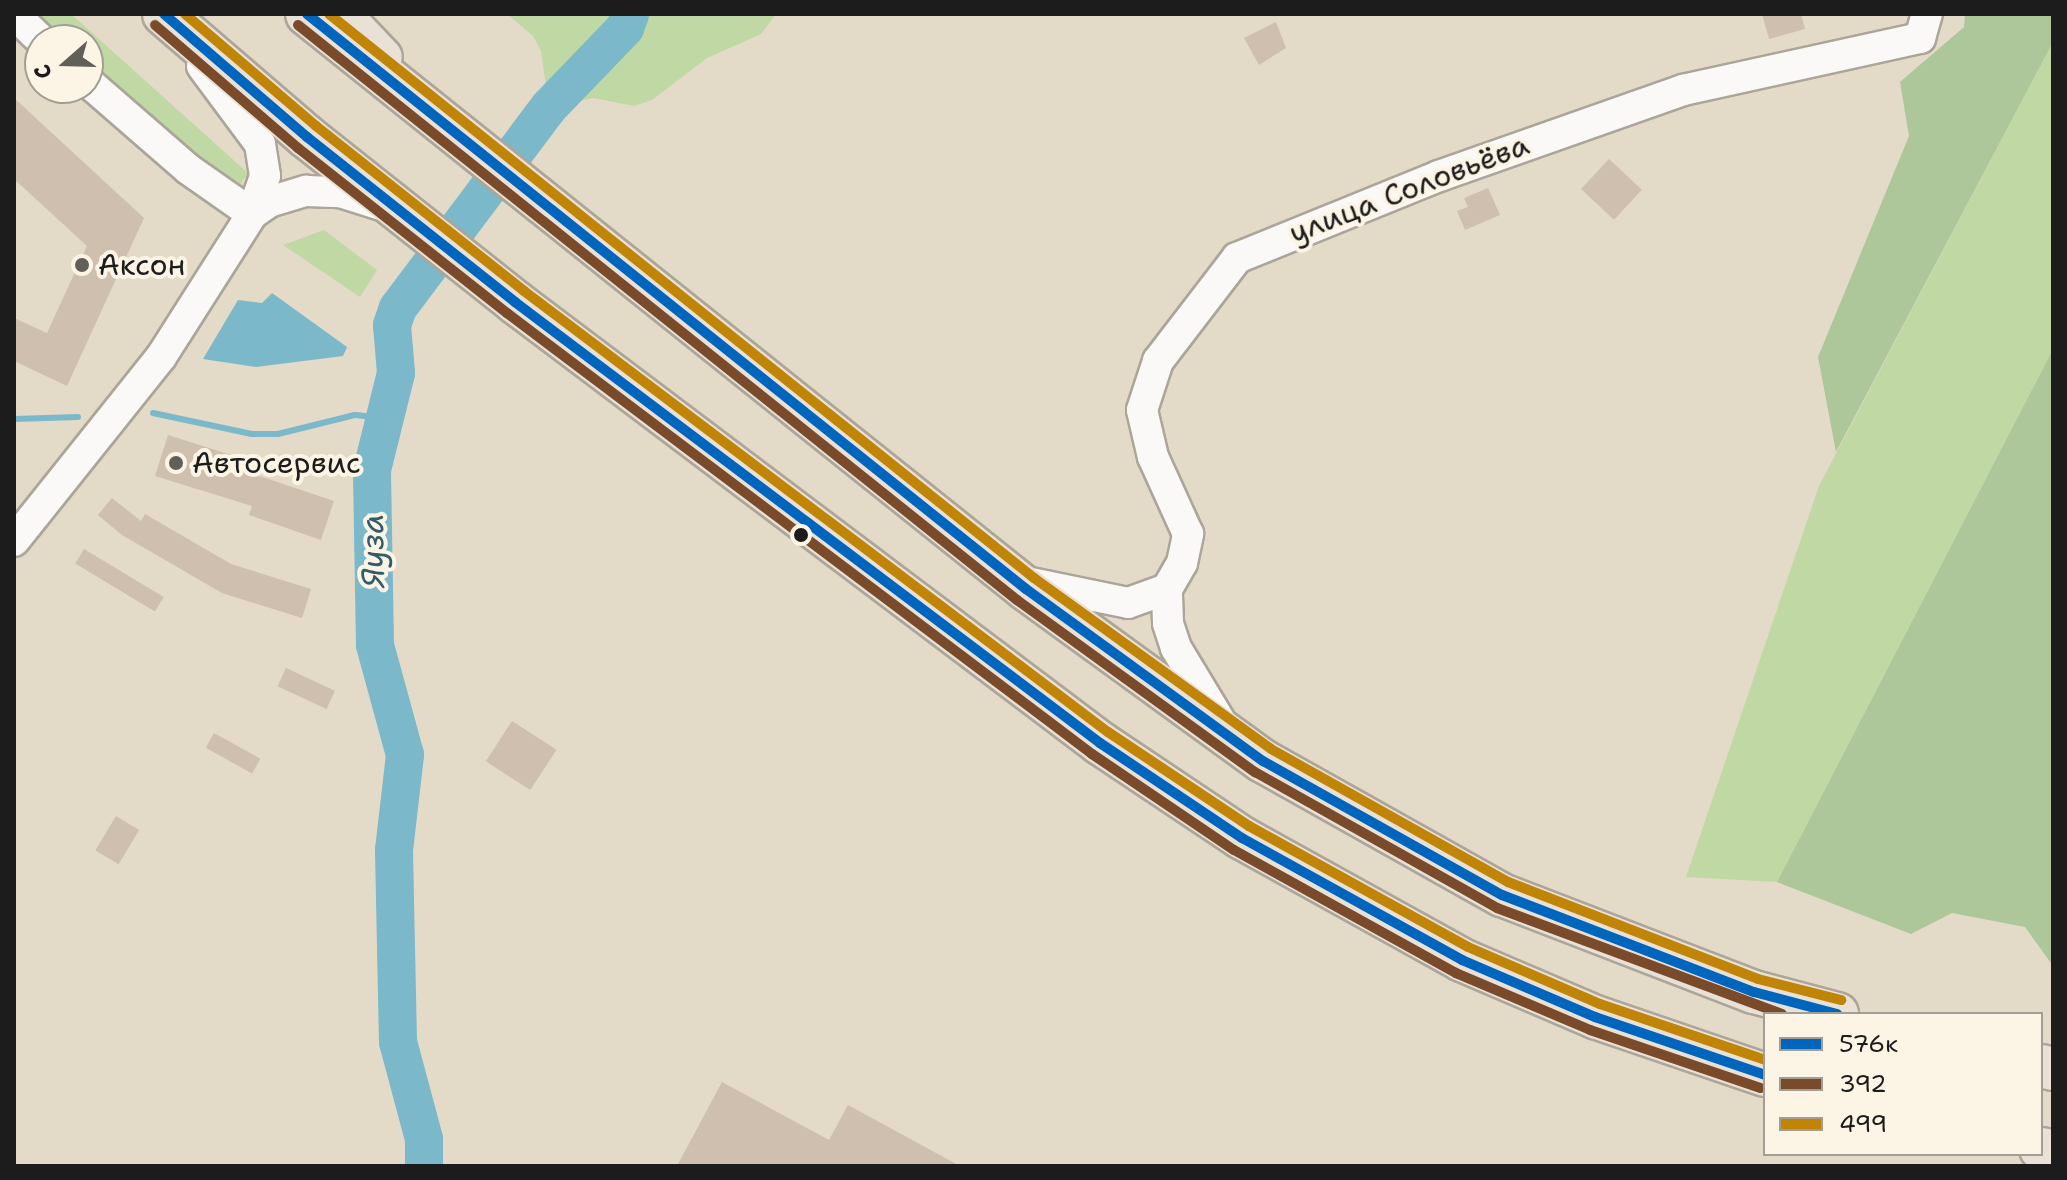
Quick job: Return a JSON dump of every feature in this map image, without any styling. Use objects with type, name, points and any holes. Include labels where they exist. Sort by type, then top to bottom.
[{"type":"highway","points":[[164,14],[481,275],[1100,743],[1242,838],[1462,960],[1595,1017],[1763,1074]]},
{"type":"highway","points":[[307,14],[1015,580],[1232,740],[1379,830],[1502,895],[1754,992],[1829,1012]]},
{"type":"main road","points":[[343,14],[458,137]]},
{"type":"street","points":[[14,541],[161,357],[252,214],[265,176],[260,144],[228,97],[155,14]]},
{"type":"street","name":"улица Соловьёва","points":[[1232,740],[1176,648],[1168,623],[1167,589],[1182,563],[1188,534],[1153,457],[1143,395],[1158,361],[1237,258],[1439,176],[1683,90],[1920,38],[1927,14]]},
{"type":"street","points":[[104,96],[195,175],[252,214]]},
{"type":"street","points":[[252,214],[269,202],[306,191],[340,192],[400,211]]},
{"type":"street","points":[[1015,580],[1128,603],[1167,589]]},
{"type":"green space","points":[[30,14],[71,14],[82,24],[40,24]]},
{"type":"green space","points":[[507,14],[776,14],[761,34],[707,58],[652,100],[634,106],[594,98],[549,107],[541,51],[533,36]]},
{"type":"green space","points":[[1965,14],[2053,14],[2053,42],[1836,452],[1818,357],[1909,136],[1900,82],[1964,27]]},
{"type":"green space","points":[[2053,42],[2053,349],[1777,882],[1686,877],[1819,486]]},
{"type":"green space","points":[[104,44],[248,173],[240,185],[224,185],[104,83]]},
{"type":"green space","points":[[324,230],[377,270],[360,297],[283,245]]},
{"type":"green space","points":[[2053,349],[2053,966],[2025,927],[1952,913],[1911,934],[1777,882]]},
{"type":"water","points":[[272,293],[347,347],[343,356],[256,367],[203,359],[238,300],[262,303]]},
{"type":"building","points":[[1762,14],[1801,14],[1805,29],[1769,39]]},
{"type":"building","points":[[1276,22],[1286,48],[1259,65],[1244,38]]},
{"type":"building","points":[[14,98],[144,218],[67,386],[14,361],[14,318],[47,333],[87,246],[14,179]]},
{"type":"building","points":[[1609,159],[1642,190],[1614,220],[1581,189]]},
{"type":"building","points":[[1488,188],[1500,215],[1465,230],[1457,211],[1468,207],[1464,198]]},
{"type":"building","points":[[168,435],[244,459],[241,470],[334,501],[321,540],[249,515],[252,506],[155,476]]},
{"type":"building","points":[[112,498],[141,521],[145,514],[231,564],[311,589],[302,618],[222,593],[122,535],[98,515]]},
{"type":"building","points":[[84,549],[164,597],[155,611],[75,564]]},
{"type":"building","points":[[286,668],[335,691],[326,709],[278,686]]},
{"type":"building","points":[[512,721],[556,750],[530,790],[486,761]]},
{"type":"building","points":[[214,733],[260,759],[252,774],[206,748]]},
{"type":"building","points":[[116,816],[139,830],[119,864],[95,850]]},
{"type":"building","points":[[722,1082],[829,1140],[848,1105],[960,1166],[677,1166]]},
{"type":"waterway","name":"Яуза","points":[[424,1166],[424,1139],[398,1042],[394,850],[405,755],[375,645],[372,470],[396,373],[392,325],[398,308],[549,107],[625,28],[630,14]]},
{"type":"waterway","points":[[153,413],[252,434],[278,434],[355,415],[383,418]]},
{"type":"waterway","points":[[14,419],[78,417]]},
{"type":"transit line","name":"576к","points":[[164,14],[307,137],[515,302],[1100,743],[1242,838],[1462,960],[1595,1017],[1763,1074]]},
{"type":"transit line","name":"499","points":[[185,14],[316,126],[524,291],[1108,732],[1249,826],[1468,947],[1600,1004],[1763,1059]]},
{"type":"transit line","name":"576к","points":[[307,14],[1026,589],[1263,761],[1502,895],[1754,992],[1829,1012]]},
{"type":"transit line","name":"499","points":[[329,14],[1034,578],[1271,749],[1508,882],[1758,979],[1841,1000]]},
{"type":"transit line","name":"392","points":[[155,25],[298,148],[507,313],[1092,754],[1234,850],[1456,973],[1590,1030],[1760,1088]]},
{"type":"transit line","name":"392","points":[[298,25],[1017,600],[1255,772],[1497,908],[1777,1012]]},
{"type":"place","name":"Аксон","points":[[82,265]]},
{"type":"place","name":"Автосервис","points":[[176,463]]}]
